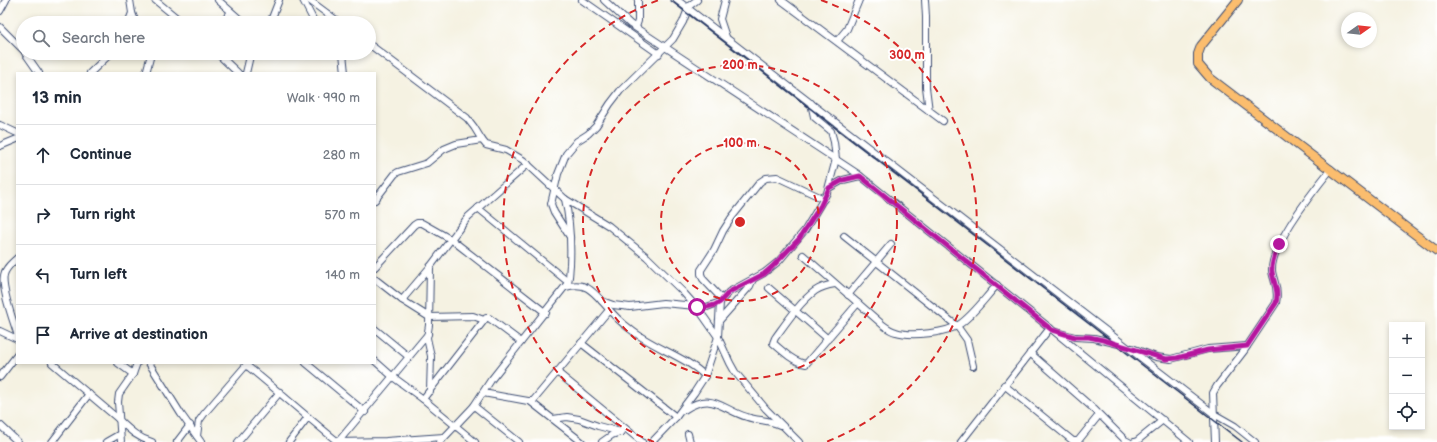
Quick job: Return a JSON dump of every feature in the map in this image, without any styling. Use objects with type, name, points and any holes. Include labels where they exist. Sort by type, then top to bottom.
[{"type":"main road","points":[[1238,0],[1201,46],[1197,57],[1199,66],[1210,78],[1437,251]]},
{"type":"street","points":[[0,12],[6,0]]},
{"type":"street","points":[[130,0],[133,16]]},
{"type":"street","points":[[155,0],[174,16]]},
{"type":"street","points":[[218,0],[236,16]]},
{"type":"street","points":[[273,16],[279,0]]},
{"type":"street","points":[[303,0],[311,16]]},
{"type":"street","points":[[309,0],[331,16]]},
{"type":"street","points":[[582,0],[658,54]]},
{"type":"street","points":[[604,0],[625,21],[860,176],[997,285],[1189,442]]},
{"type":"street","points":[[636,28],[638,21],[638,0]]},
{"type":"street","points":[[677,0],[1214,414],[1235,426],[1255,442]]},
{"type":"street","points":[[570,237],[551,206],[551,200],[561,165],[568,150],[577,141],[591,132],[620,91],[665,48],[679,31],[688,8],[697,0]]},
{"type":"street","points":[[725,0],[720,19],[726,37]]},
{"type":"street","points":[[781,0],[943,121]]},
{"type":"street","points":[[836,41],[847,29],[859,0]]},
{"type":"street","points":[[925,0],[926,87],[929,111]]},
{"type":"street","points":[[228,16],[231,12]]},
{"type":"street","points":[[0,27],[16,43]]},
{"type":"street","points":[[376,49],[466,118],[486,145],[510,152],[528,164],[565,199],[608,226],[635,246],[697,307],[718,336],[735,372],[752,393],[799,442]]},
{"type":"street","points":[[30,60],[37,72]]},
{"type":"street","points":[[91,72],[104,60]]},
{"type":"street","points":[[146,72],[149,60]]},
{"type":"street","points":[[224,60],[236,72]]},
{"type":"street","points":[[246,72],[249,60]]},
{"type":"street","points":[[344,60],[345,72]]},
{"type":"street","points":[[602,301],[623,307],[639,307],[663,303],[711,307],[729,292],[764,274],[779,261],[799,239],[824,199],[829,188],[836,159],[831,131],[814,117],[811,103]]},
{"type":"street","points":[[0,125],[16,133]]},
{"type":"street","points":[[0,146],[16,139]]},
{"type":"street","points":[[376,199],[398,172],[427,163],[444,149],[456,144],[482,140]]},
{"type":"street","points":[[402,300],[452,240],[468,217],[528,164]]},
{"type":"street","points":[[1215,442],[1212,398],[1216,386],[1247,346],[1276,303],[1278,295],[1277,286],[1272,270],[1279,244],[1299,212],[1331,169]]},
{"type":"street","points":[[829,188],[843,180],[860,176]]},
{"type":"street","points":[[678,415],[705,376],[718,336],[721,300],[703,279],[701,270],[714,250],[729,220],[760,182],[766,178],[776,177],[824,199]]},
{"type":"street","points":[[197,436],[199,421],[247,364],[338,442],[442,440],[474,406],[491,380],[546,313],[567,284],[570,237],[565,199]]},
{"type":"street","points":[[478,208],[567,284],[584,286],[593,292],[609,310],[630,329],[645,340],[699,370],[705,376]]},
{"type":"street","points":[[376,266],[417,223],[422,223],[452,240],[546,313]]},
{"type":"street","points":[[844,236],[958,326],[968,345],[973,366]]},
{"type":"street","points":[[848,295],[891,244]]},
{"type":"street","points":[[802,255],[883,325],[897,332],[909,334],[921,334],[958,326],[997,285]]},
{"type":"street","points":[[7,301],[4,276],[6,268],[16,259]]},
{"type":"street","points":[[430,267],[428,334],[431,370],[430,391]]},
{"type":"street","points":[[376,280],[402,300],[429,317],[473,316],[484,320]]},
{"type":"street","points":[[718,322],[750,286],[753,280]]},
{"type":"street","points":[[835,284],[825,286],[814,292],[775,338],[773,343],[783,352],[802,364],[806,364],[858,303]]},
{"type":"street","points":[[769,288],[828,339]]},
{"type":"street","points":[[0,291],[7,301],[15,320]]},
{"type":"street","points":[[531,402],[609,310]]},
{"type":"street","points":[[423,399],[484,320],[489,318],[521,342]]},
{"type":"street","points":[[1051,329],[1075,337],[1094,338],[1126,346],[1166,359],[1177,358],[1208,350],[1247,346]]},
{"type":"street","points":[[961,442],[1030,353],[1051,329]]},
{"type":"street","points":[[376,330],[409,357]]},
{"type":"street","points":[[0,331],[16,339]]},
{"type":"street","points":[[338,442],[365,412],[428,334]]},
{"type":"street","points":[[581,343],[678,415]]},
{"type":"street","points":[[1030,353],[1129,442]]},
{"type":"street","points":[[0,378],[16,356]]},
{"type":"street","points":[[376,362],[475,442]]},
{"type":"street","points":[[53,364],[133,434],[152,442]]},
{"type":"street","points":[[119,364],[133,374]]},
{"type":"street","points":[[121,442],[118,402],[119,394],[133,374],[137,364]]},
{"type":"street","points":[[151,364],[181,414],[201,442]]},
{"type":"street","points":[[307,364],[365,412]]},
{"type":"street","points":[[557,372],[642,442]]},
{"type":"street","points":[[1004,386],[1074,441],[1078,440],[1099,415]]},
{"type":"street","points":[[238,442],[280,392]]},
{"type":"street","points":[[483,393],[531,402],[582,442]]},
{"type":"street","points":[[52,442],[89,394]]},
{"type":"street","points":[[652,442],[678,415],[690,406],[711,401],[744,416],[753,419],[763,419],[783,426]]},
{"type":"street","points":[[474,406],[519,442]]},
{"type":"street","points":[[288,442],[308,417]]},
{"type":"street","points":[[553,419],[567,417],[579,419],[621,432]]},
{"type":"street","points":[[1134,442],[1142,438],[1163,420]]},
{"type":"street","points":[[0,425],[18,442]]},
{"type":"street","points":[[177,442],[190,425]]},
{"type":"street","points":[[602,442],[612,435],[629,431]]},
{"type":"street","points":[[106,442],[120,434]]},
{"type":"street","points":[[688,434],[690,442]]},
{"type":"railway","points":[[670,0],[1242,442]]},
{"type":"route","points":[[697,307],[711,307],[720,302],[729,292],[764,274],[779,261],[799,239],[811,222],[829,188],[843,180],[860,176],[1052,330],[1075,337],[1089,337],[1103,340],[1166,359],[1177,358],[1216,348],[1247,346],[1276,303],[1278,295],[1277,286],[1272,270],[1275,254],[1279,244]]}]
